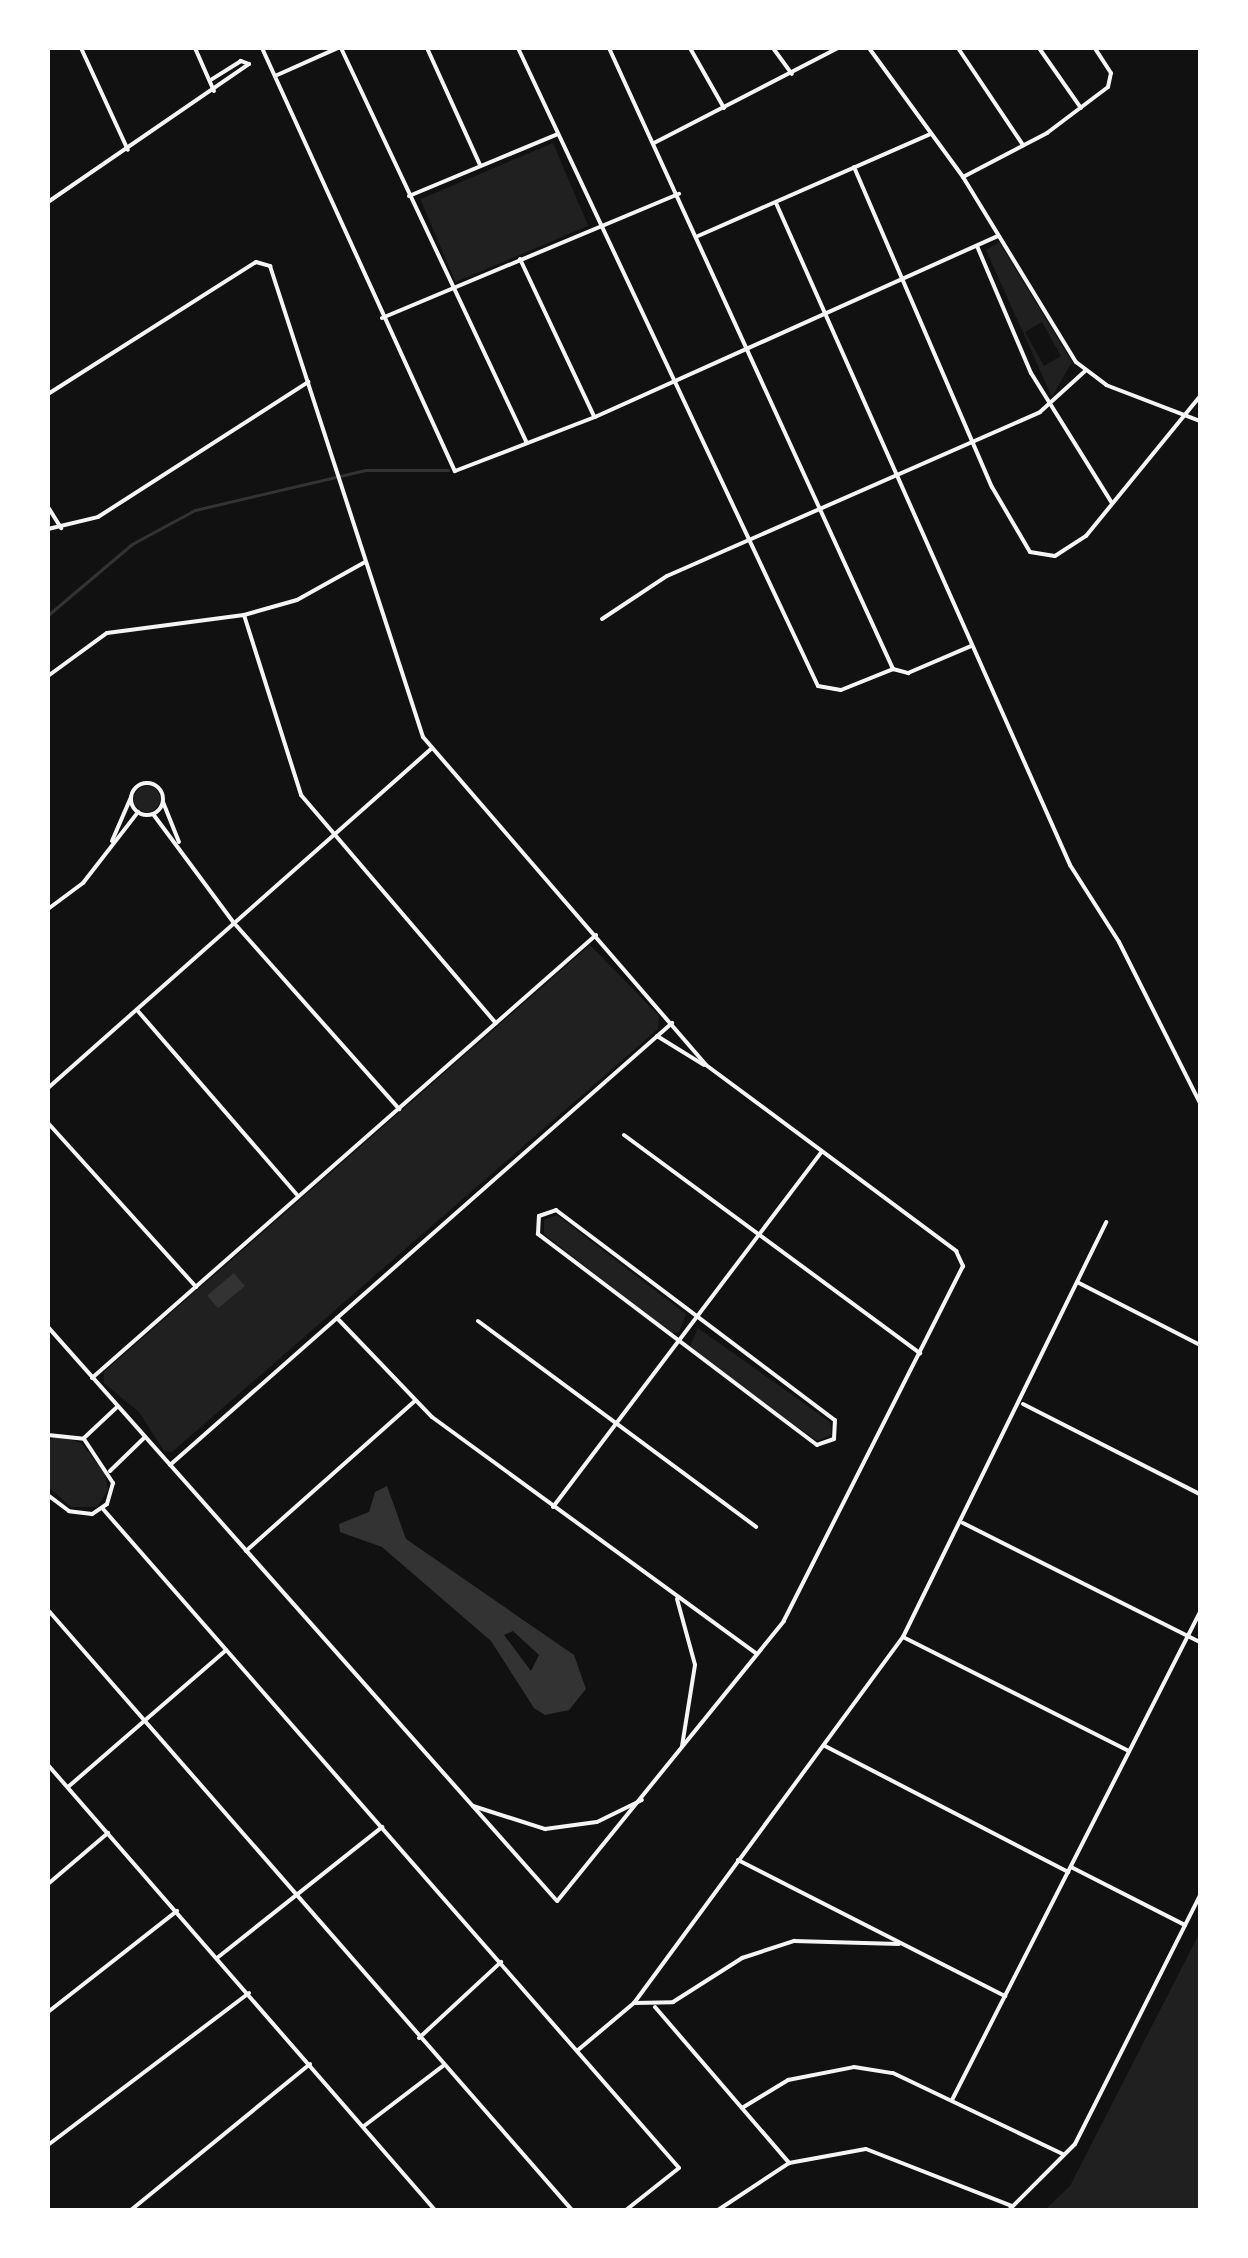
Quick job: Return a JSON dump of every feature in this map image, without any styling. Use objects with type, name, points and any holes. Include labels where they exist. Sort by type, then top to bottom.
[{"type":"street","points":[[81,48],[128,150]]},
{"type":"street","points":[[195,48],[214,91]]},
{"type":"street","points":[[262,48],[382,318],[455,471],[595,417],[670,380],[998,236]]},
{"type":"street","points":[[275,76],[339,48],[526,442]]},
{"type":"street","points":[[427,48],[480,165]]},
{"type":"street","points":[[518,48],[745,543],[818,686],[841,690],[893,669],[908,673],[971,646]]},
{"type":"street","points":[[609,48],[679,194],[893,669]]},
{"type":"street","points":[[690,48],[724,109]]},
{"type":"street","points":[[773,48],[792,74]]},
{"type":"street","points":[[654,143],[838,48]]},
{"type":"street","points":[[869,48],[963,177],[1085,371],[1200,421]]},
{"type":"street","points":[[958,48],[1023,145]]},
{"type":"street","points":[[1039,48],[1081,108]]},
{"type":"street","points":[[963,177],[1023,145],[1112,84],[1111,73],[1095,48]]},
{"type":"street","points":[[48,202],[214,91],[249,64],[241,61],[210,80]]},
{"type":"street","points":[[409,196],[558,134]]},
{"type":"street","points":[[697,236],[930,134]]},
{"type":"street","points":[[854,167],[1017,538],[1036,556],[1076,544],[1200,396]]},
{"type":"street","points":[[382,318],[679,194]]},
{"type":"street","points":[[776,203],[1070,865],[1119,942],[1200,1103]]},
{"type":"street","points":[[977,246],[1049,407],[1112,503]]},
{"type":"street","points":[[520,259],[595,417]]},
{"type":"street","points":[[48,394],[256,262],[267,263],[309,381],[407,705],[431,749],[706,1065]]},
{"type":"street","points":[[602,619],[667,576],[975,443],[1049,407],[1085,371]]},
{"type":"street","points":[[48,529],[98,517],[309,381]]},
{"type":"street","points":[[48,507],[61,528]]},
{"type":"street","points":[[48,676],[77,649],[131,625],[244,615],[297,600],[365,562]]},
{"type":"street","points":[[244,615],[296,785],[334,838],[496,1023]]},
{"type":"street","points":[[48,1088],[431,749]]},
{"type":"street","points":[[110,847],[132,796],[149,783],[163,800],[183,852]]},
{"type":"street","points":[[132,796],[138,812]]},
{"type":"street","points":[[153,814],[163,800]]},
{"type":"street","points":[[138,812],[153,814],[234,923],[399,1109]]},
{"type":"street","points":[[48,909],[83,883],[138,812]]},
{"type":"street","points":[[92,1378],[596,935]]},
{"type":"street","points":[[137,1010],[299,1197]]},
{"type":"street","points":[[170,1465],[672,1023]]},
{"type":"street","points":[[48,1327],[550,1896],[563,1900],[757,1654],[801,1592],[953,1290],[960,1255],[706,1065],[657,1036]]},
{"type":"street","points":[[48,1123],[196,1287]]},
{"type":"street","points":[[624,1135],[920,1353]]},
{"type":"street","points":[[553,1507],[821,1153]]},
{"type":"street","points":[[556,1210],[699,1317],[835,1420],[834,1439],[817,1445],[680,1342],[538,1234],[539,1216],[556,1210]]},
{"type":"street","points":[[578,2050],[634,2003],[903,1637],[1023,1404],[1106,1222]]},
{"type":"street","points":[[1079,1283],[1200,1345]]},
{"type":"street","points":[[337,1318],[414,1402],[757,1654]]},
{"type":"street","points":[[478,1321],[756,1527]]},
{"type":"street","points":[[246,1551],[414,1402]]},
{"type":"street","points":[[1023,1404],[1200,1494]]},
{"type":"street","points":[[84,1439],[117,1407]]},
{"type":"street","points":[[49,1433],[84,1439],[110,1471],[113,1491],[103,1509]]},
{"type":"street","points":[[110,1471],[144,1438]]},
{"type":"street","points":[[48,1496],[69,1511],[103,1509]]},
{"type":"street","points":[[103,1509],[679,2168],[626,2210]]},
{"type":"street","points":[[963,1523],[1200,1642]]},
{"type":"street","points":[[677,1597],[695,1665],[691,1723],[680,1752]]},
{"type":"street","points":[[48,1610],[572,2210]]},
{"type":"street","points":[[952,2100],[1200,1612]]},
{"type":"street","points":[[903,1637],[1129,1751]]},
{"type":"street","points":[[68,1787],[227,1650]]},
{"type":"street","points":[[825,1746],[1185,1925]]},
{"type":"street","points":[[48,1765],[435,2210]]},
{"type":"street","points":[[469,1804],[545,1829],[597,1822],[644,1799]]},
{"type":"street","points":[[217,1958],[293,1894],[382,1827]]},
{"type":"street","points":[[48,1884],[108,1833]]},
{"type":"street","points":[[738,1860],[1005,1996]]},
{"type":"street","points":[[718,2210],[789,2163],[866,2149],[1011,2208],[1064,2155],[1200,1896]]},
{"type":"street","points":[[48,2012],[177,1911]]},
{"type":"street","points":[[655,2007],[742,1958],[794,1941],[904,1944]]},
{"type":"street","points":[[419,2038],[501,1962]]},
{"type":"street","points":[[48,2145],[249,1993]]},
{"type":"street","points":[[634,2003],[655,2007],[789,2163]]},
{"type":"street","points":[[131,2210],[310,2064]]},
{"type":"street","points":[[364,2126],[444,2065]]},
{"type":"street","points":[[742,2108],[788,2080],[854,2067],[893,2073],[1064,2155]]},
{"type":"shaded area","points":[[553,143],[588,226],[456,282],[420,199]]},
{"type":"shaded area","points":[[999,242],[1072,362],[1052,397],[986,250]],"holes":[[[1042,322],[1061,356],[1044,366],[1025,332]]]},
{"type":"shaded area","points":[[147,786],[156,790],[160,799],[156,808],[147,812],[138,808],[134,799],[138,790]]},
{"type":"shaded area","points":[[590,945],[659,1016],[658,1029],[172,1452],[164,1451],[139,1412],[104,1383],[104,1372]]},
{"type":"shaded area","points":[[557,1215],[686,1314],[679,1332],[671,1333],[544,1234],[544,1220]]},
{"type":"shaded area","points":[[234,1273],[245,1286],[218,1309],[207,1295]]},
{"type":"shaded area","points":[[698,1328],[830,1422],[831,1435],[817,1441],[689,1349]]},
{"type":"shaded area","points":[[58,1436],[81,1443],[105,1473],[108,1490],[97,1507],[71,1507],[48,1487],[48,1441]]},
{"type":"shaded area","points":[[387,1486],[406,1539],[574,1655],[586,1689],[569,1710],[545,1715],[534,1708],[491,1641],[382,1547],[340,1532],[339,1524],[369,1512],[375,1492]],"holes":[[[513,1631],[539,1655],[531,1671],[504,1635]]]},
{"type":"shaded area","points":[[1200,1932],[1200,2210],[1045,2210],[1070,2186]]},
{"type":"waterway","points":[[48,615],[132,544],[195,510],[365,470],[448,470]]}]
